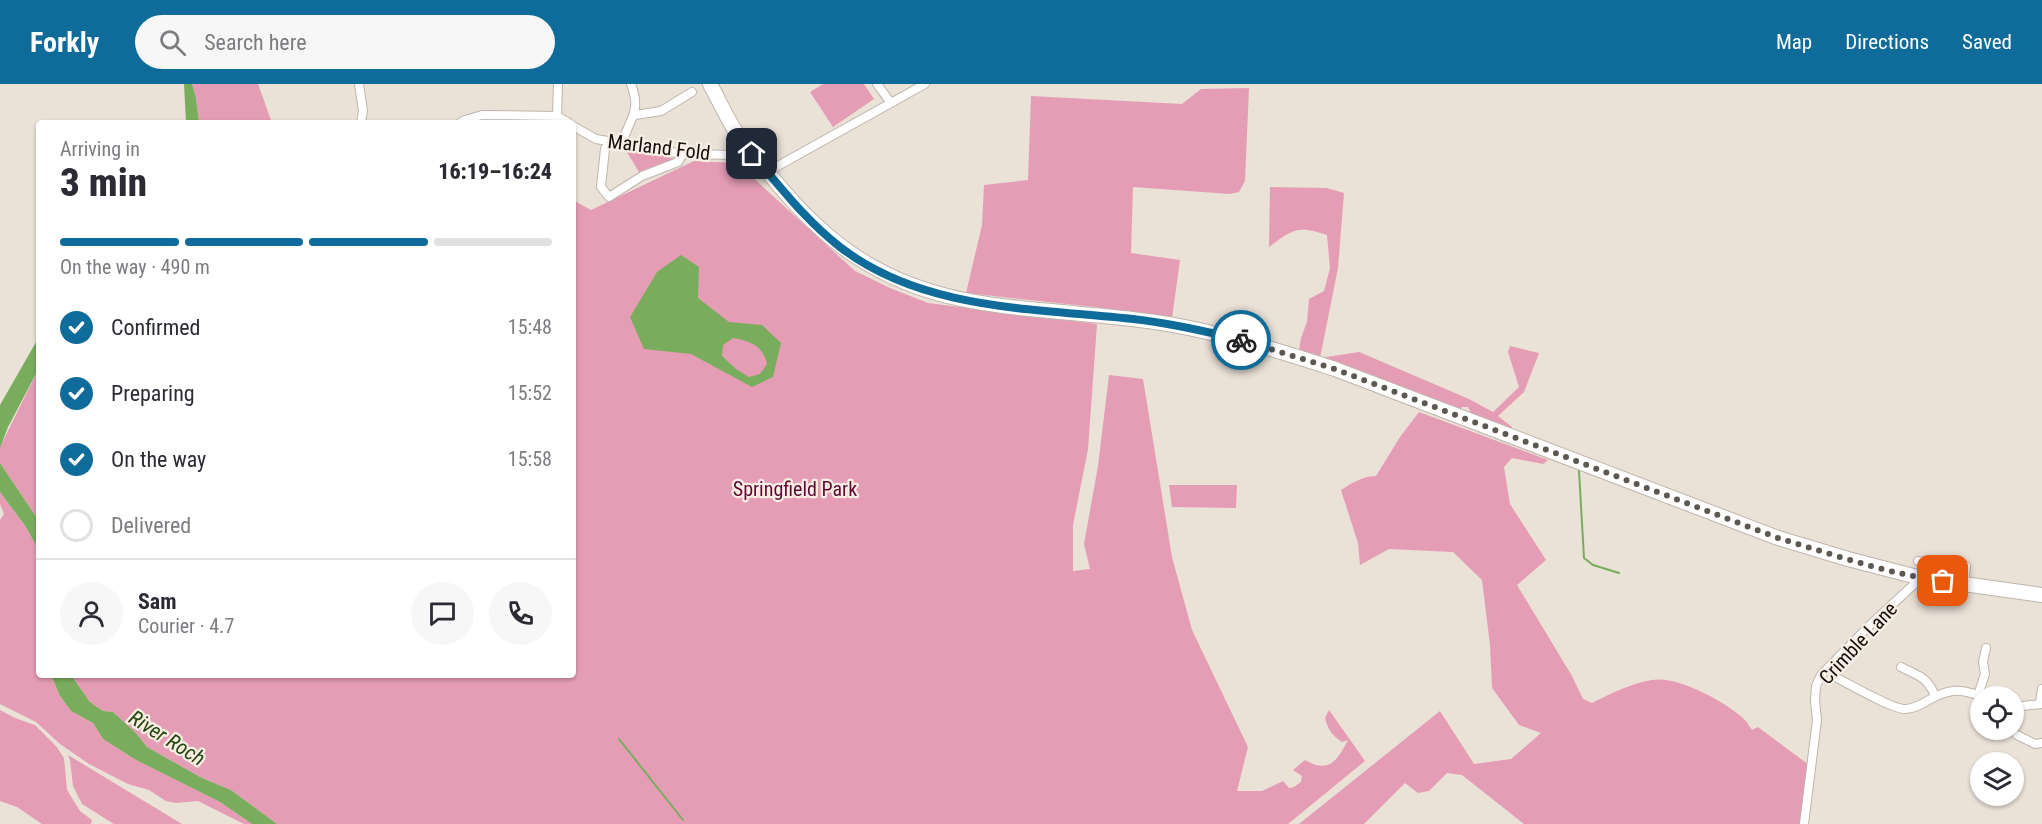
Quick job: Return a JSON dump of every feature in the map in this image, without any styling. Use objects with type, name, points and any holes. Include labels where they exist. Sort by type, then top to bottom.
[{"type":"highway","points":[[710,84],[735,131],[748,149],[793,203],[822,232],[862,262],[894,279],[922,290],[961,299],[1167,324],[1268,347],[1335,369],[1778,538],[1921,578],[2042,595]]},
{"type":"street","points":[[359,84],[363,111],[362,120]]},
{"type":"street","points":[[557,116],[558,84]]},
{"type":"street","points":[[622,144],[635,115],[635,95],[631,84]]},
{"type":"street","points":[[877,84],[891,103]]},
{"type":"street","points":[[767,172],[925,84]]},
{"type":"street","points":[[635,115],[661,111],[692,92]]},
{"type":"street","points":[[465,120],[482,115],[557,116],[563,120]]},
{"type":"street","name":"Marland Fold","points":[[576,128],[596,140],[683,154],[736,155],[748,149]]},
{"type":"street","points":[[609,142],[605,149],[601,187],[609,197],[642,176],[678,162],[683,154]]},
{"type":"street","points":[[1918,561],[1966,566],[1964,584]]},
{"type":"street","name":"Crimble Lane","points":[[1804,824],[1817,720],[1816,686],[1821,675],[1921,578]]},
{"type":"street","points":[[1982,686],[1985,674],[1983,662],[1986,648]]},
{"type":"street","points":[[1900,667],[1923,677],[1930,684],[1935,696]]},
{"type":"street","points":[[1837,678],[1902,713],[1952,690],[1970,693]]},
{"type":"street","points":[[2024,706],[2041,704],[2042,689]]},
{"type":"street","points":[[2024,738],[2035,744],[2042,743]]},
{"type":"green space","points":[[192,84],[258,84],[271,120],[199,120]]},
{"type":"green space","points":[[823,84],[864,84],[874,99],[833,127],[810,92]]},
{"type":"green space","points":[[1249,88],[1245,181],[1239,192],[1230,194],[1133,187],[1131,253],[1180,260],[1172,318],[966,293],[982,225],[984,185],[1028,180],[1031,96],[1182,104],[1201,89]]},
{"type":"green space","points":[[625,149],[669,157],[674,159],[639,172]]},
{"type":"green space","name":"Springfield Park","points":[[694,161],[737,163],[855,271],[890,288],[928,303],[1097,324],[1088,449],[1073,525],[1073,571],[1090,569],[1084,544],[1098,466],[1109,375],[1143,379],[1172,557],[1192,630],[1248,747],[1237,791],[1262,791],[1283,781],[1289,788],[1294,787],[1301,782],[1302,776],[1293,770],[1305,760],[1320,766],[1336,759],[1348,740],[1342,742],[1329,729],[1325,718],[1329,710],[1365,761],[1288,824],[277,824],[231,790],[202,778],[147,747],[136,733],[113,712],[103,711],[90,702],[73,678],[576,678],[576,202],[591,210]]},
{"type":"green space","points":[[1270,187],[1327,188],[1344,193],[1338,268],[1320,358],[1359,352],[1469,399],[1493,412],[1519,387],[1508,352],[1510,346],[1539,353],[1524,392],[1498,416],[1512,427],[1511,430],[1472,415],[1468,407],[1462,407],[1460,410],[1299,351],[1307,322],[1309,299],[1324,291],[1330,268],[1327,235],[1309,230],[1296,230],[1269,247]]},
{"type":"green space","points":[[36,374],[36,517],[0,463],[0,447]]},
{"type":"green space","points":[[1419,412],[1548,460],[1543,464],[1512,458],[1504,467],[1510,504],[1546,560],[1517,585],[1572,676],[1583,699],[1592,703],[1652,680],[1674,682],[1714,698],[1736,712],[1752,730],[1758,727],[1809,765],[1800,824],[1524,824],[1462,775],[1447,773],[1429,791],[1418,793],[1405,783],[1364,824],[1299,824],[1440,711],[1474,764],[1511,759],[1541,733],[1519,725],[1492,688],[1490,645],[1482,580],[1453,552],[1389,549],[1360,565],[1358,543],[1341,490],[1353,482],[1376,476],[1400,437]]},
{"type":"green space","points":[[1169,485],[1237,485],[1236,508],[1172,507]]},
{"type":"green space","points":[[0,492],[26,527],[36,545],[36,678],[52,678],[60,696],[71,711],[93,723],[103,739],[136,760],[220,802],[252,824],[244,824],[198,801],[176,803],[166,801],[149,790],[128,784],[89,764],[60,744],[36,722],[0,704],[0,520],[4,514],[0,504]]},
{"type":"green space","points":[[0,710],[35,725],[56,746],[64,758],[67,790],[80,811],[92,820],[91,824],[42,824],[17,807],[0,801]]},
{"type":"green space","points":[[68,755],[182,824],[114,824],[82,804],[73,786]]},
{"type":"shaded area","points":[[184,84],[192,84],[199,120],[186,120]]},
{"type":"shaded area","points":[[681,255],[699,267],[698,298],[729,322],[762,325],[781,343],[773,377],[752,387],[691,354],[644,349],[630,317],[657,272]],"holes":[[[733,338],[755,345],[763,353],[767,364],[760,374],[749,377],[722,356],[723,345]]]},
{"type":"shaded area","points":[[36,342],[36,374],[8,427],[0,448],[0,405]]},
{"type":"shaded area","points":[[0,463],[36,517],[36,545],[26,527],[0,492]]},
{"type":"shaded area","points":[[52,678],[73,678],[90,702],[103,711],[113,712],[136,733],[147,747],[202,778],[231,790],[277,824],[252,824],[220,802],[136,760],[103,739],[93,723],[71,711],[60,696]]},
{"type":"waterway","points":[[1579,471],[1584,558],[1593,565],[1619,573]]},
{"type":"waterway","points":[[619,739],[683,820]]},
{"type":"way so far","points":[[1241,340],[1335,369],[1778,538],[1848,559],[1921,578],[1943,581]]},
{"type":"route","points":[[752,154],[793,203],[840,247],[883,274],[922,290],[1002,305],[1167,324],[1241,340]]},
{"type":"water label","name":"River Roch","points":[[167,738]]}]
